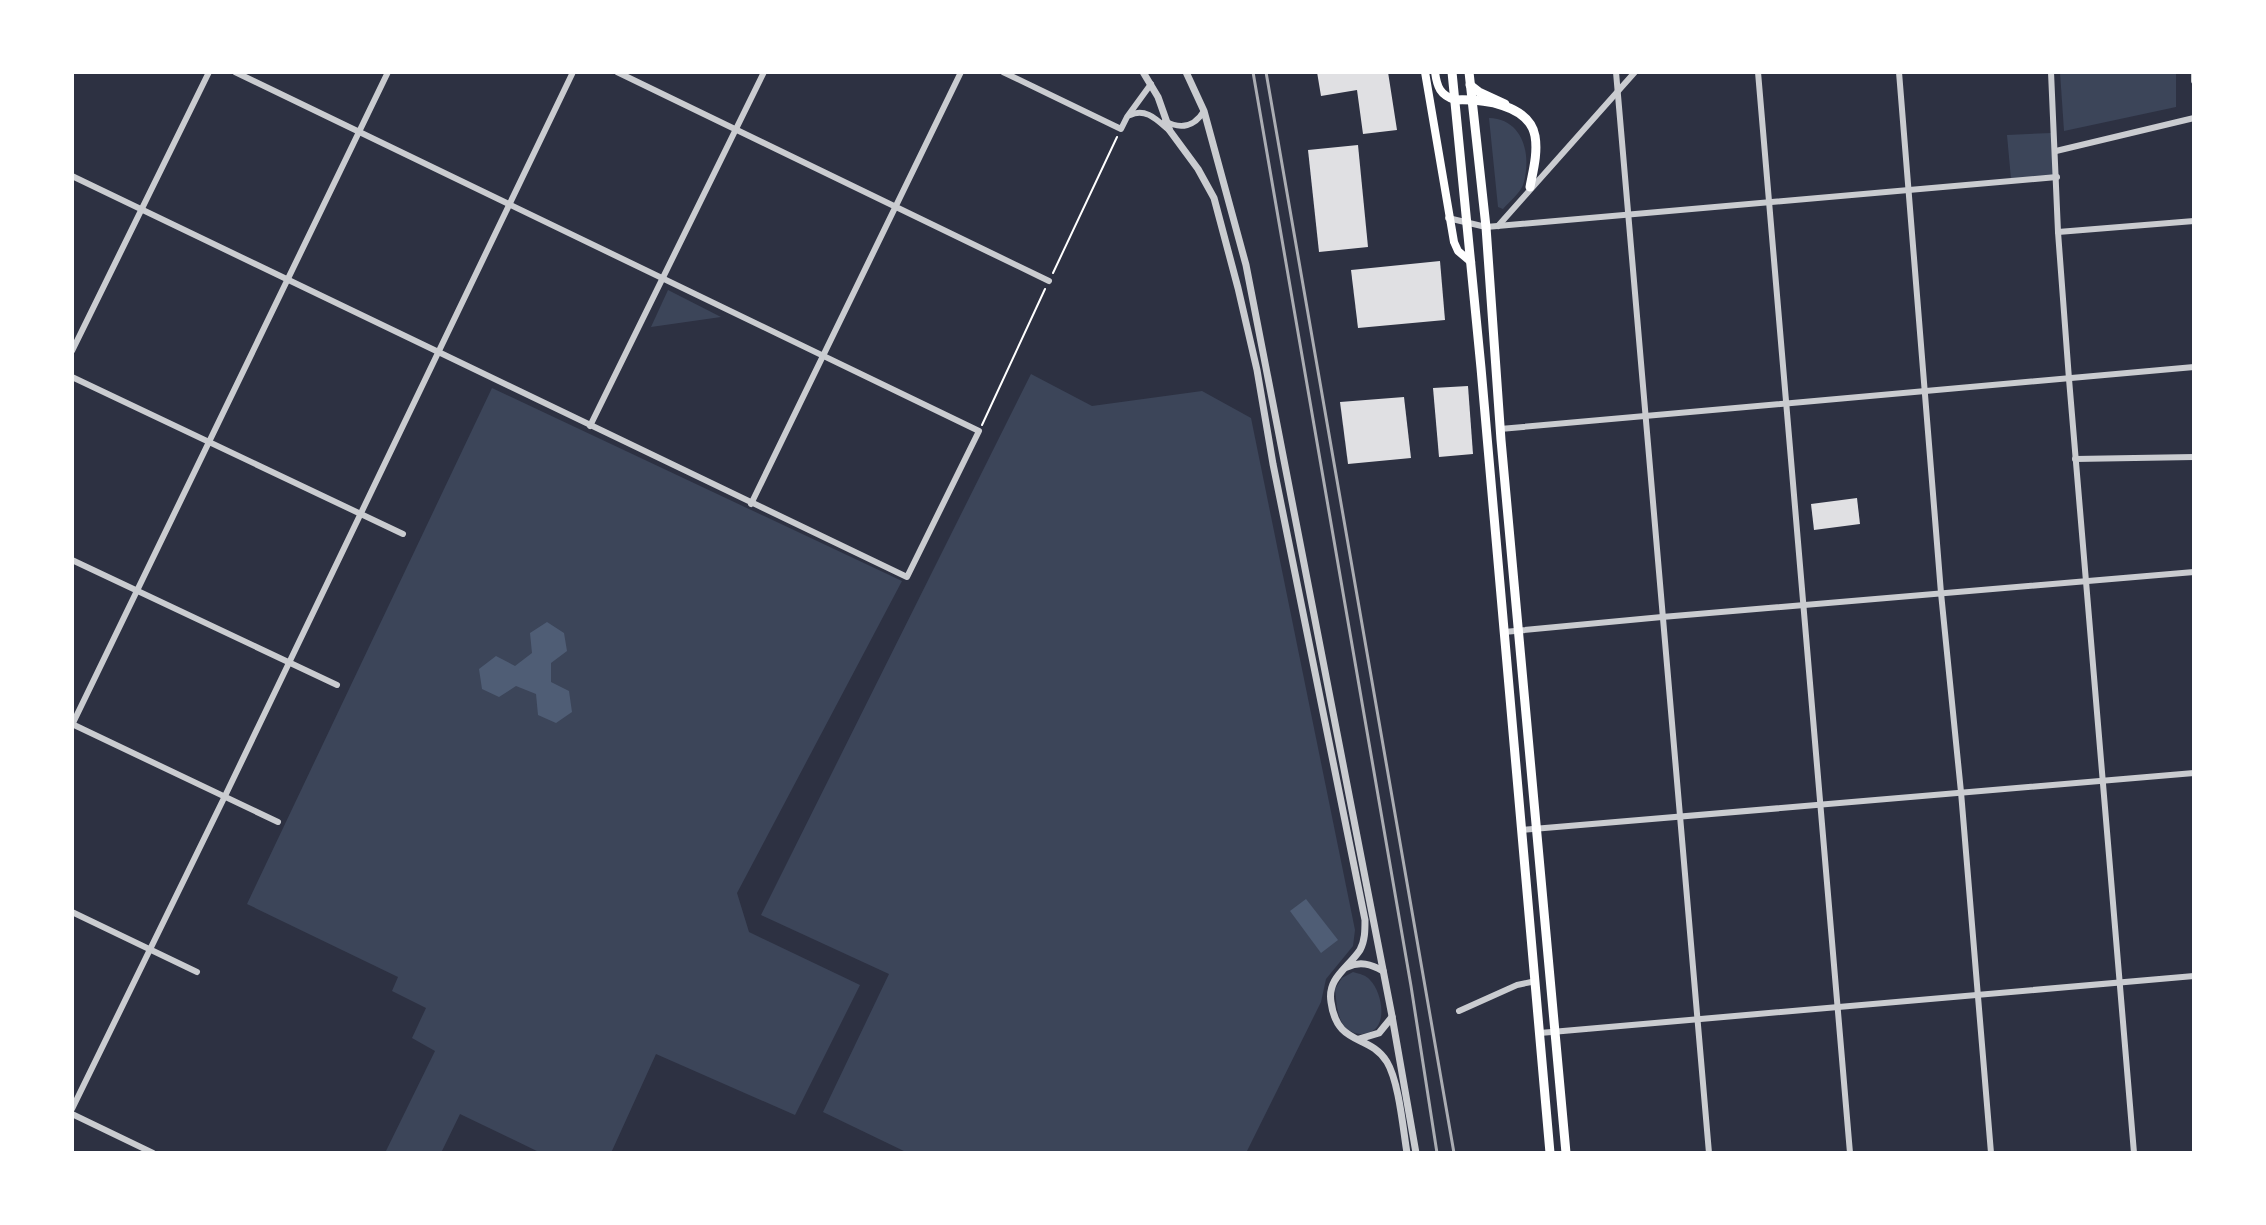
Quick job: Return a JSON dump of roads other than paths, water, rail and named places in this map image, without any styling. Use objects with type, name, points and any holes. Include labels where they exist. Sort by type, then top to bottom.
[{"type":"main road","points":[[1425,72],[1433,87],[1455,100],[1471,99],[1511,108]]},
{"type":"main road","points":[[1435,72],[1433,87],[1448,218],[1458,251],[1471,262]]},
{"type":"main road","points":[[1452,72],[1550,1153]]},
{"type":"main road","points":[[1469,72],[1486,227],[1500,429],[1566,1153]]},
{"type":"main road","points":[[1470,85],[1511,108],[1525,119],[1534,133],[1535,153],[1530,187]]},
{"type":"street","points":[[72,351],[209,72]]},
{"type":"street","points":[[72,176],[907,577],[979,431],[235,72]]},
{"type":"street","points":[[278,822],[72,724],[388,72]]},
{"type":"street","points":[[153,1153],[72,1112],[573,72]]},
{"type":"street","points":[[617,72],[1049,281]]},
{"type":"street","points":[[590,426],[764,72]]},
{"type":"street","points":[[751,504],[961,72]]},
{"type":"street","points":[[1003,72],[1121,129],[1151,84]]},
{"type":"street","points":[[1143,72],[1170,131],[1198,169],[1214,198],[1238,288],[1257,370],[1273,464],[1365,920],[1359,951],[1333,982],[1330,991],[1335,1022],[1343,1031],[1382,1056],[1388,1064],[1407,1153]]},
{"type":"street","points":[[1186,72],[1204,111],[1246,265],[1416,1153]]},
{"type":"street","points":[[1616,72],[1709,1153]]},
{"type":"street","points":[[1498,226],[1635,72]]},
{"type":"street","points":[[1758,72],[1850,1153]]},
{"type":"street","points":[[1899,72],[1991,1153]]},
{"type":"street","points":[[2051,72],[2058,232],[2075,459],[2134,1153]]},
{"type":"street","points":[[2194,72],[2194,81]]},
{"type":"street","points":[[1165,121],[1184,126],[1196,121],[1204,111]]},
{"type":"street","points":[[1127,117],[1136,112],[1145,112],[1170,131]]},
{"type":"street","points":[[2056,151],[2194,118]]},
{"type":"street","points":[[1448,218],[1486,227],[2057,177]]},
{"type":"street","points":[[2058,232],[2194,221]]},
{"type":"street","points":[[1500,429],[2194,367]]},
{"type":"street","points":[[72,377],[403,534]]},
{"type":"street","points":[[2075,459],[2194,457]]},
{"type":"street","points":[[72,560],[337,685]]},
{"type":"street","points":[[1504,633],[2194,572]]},
{"type":"street","points":[[1522,830],[2194,773]]},
{"type":"street","points":[[72,912],[197,972]]},
{"type":"street","points":[[1342,970],[1363,964],[1383,971]]},
{"type":"street","points":[[1540,1033],[2194,976]]},
{"type":"street","points":[[1459,1011],[1517,985],[1536,981]]},
{"type":"street","points":[[1359,1039],[1379,1033],[1392,1016]]},
{"type":"railway","points":[[1253,72],[1437,1153]]},
{"type":"railway","points":[[1266,72],[1454,1153]]}]
